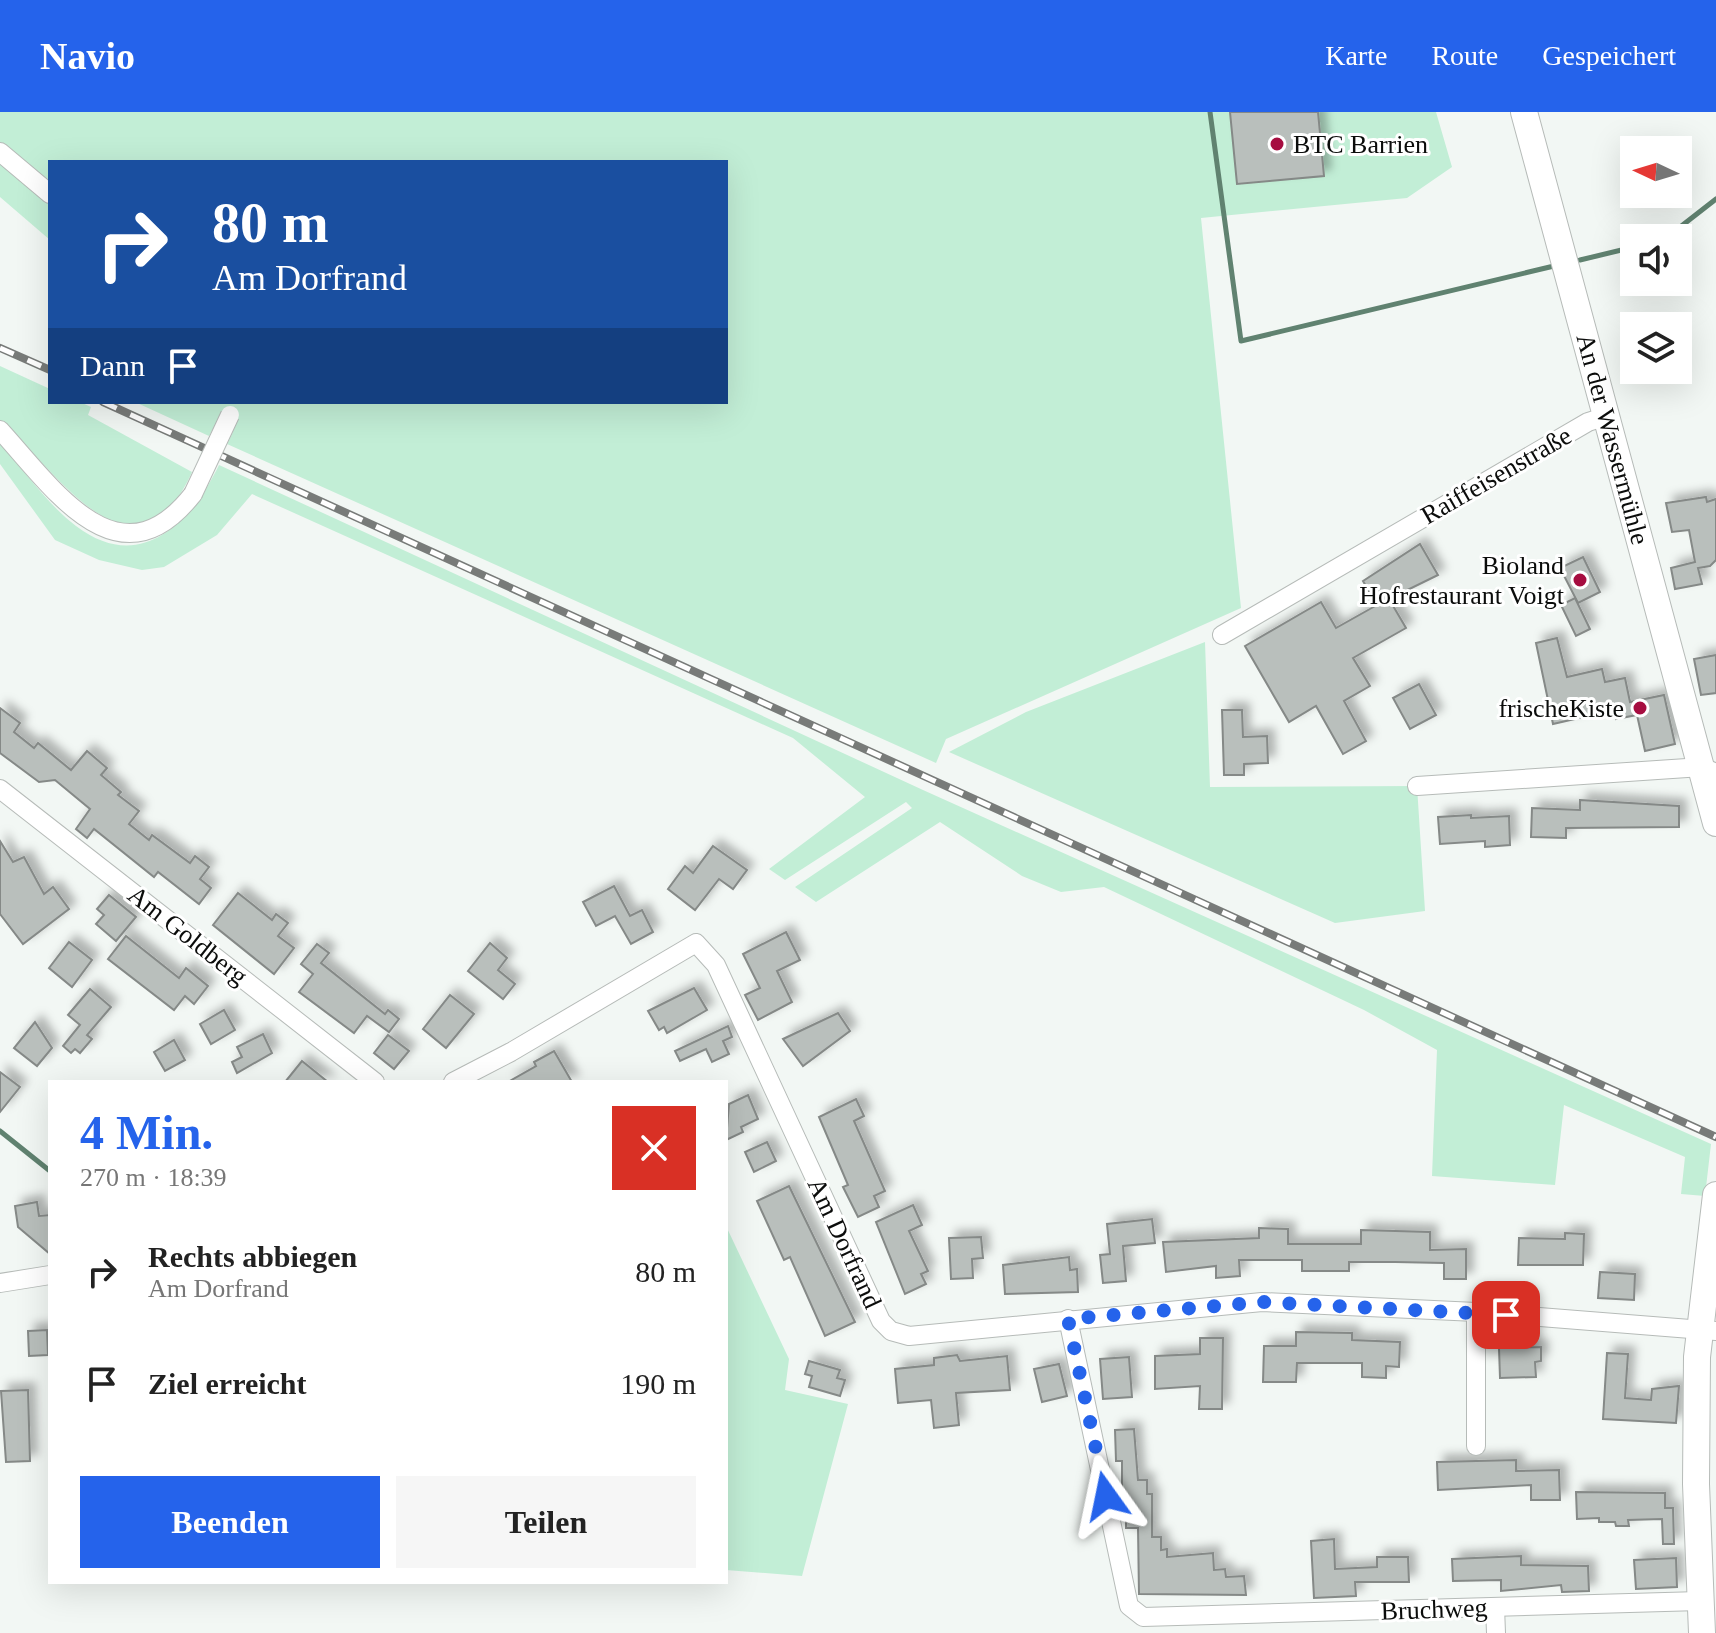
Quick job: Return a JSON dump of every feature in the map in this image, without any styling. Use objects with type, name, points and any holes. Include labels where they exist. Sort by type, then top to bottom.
[{"type":"street","name":"An der Wassermühle","points":[[1524,112],[1709,770],[1716,823]]},
{"type":"street","points":[[0,152],[48,192]]},
{"type":"street","points":[[0,430],[74,512],[99,528],[140,533],[160,526],[180,512],[193,494],[231,409]]},
{"type":"street","name":"Raiffeisenstraße","points":[[1222,635],[1588,422],[1607,416]]},
{"type":"street","points":[[1417,786],[1709,770]]},
{"type":"street","name":"Am Goldberg","points":[[0,789],[372,1080]]},
{"type":"street","name":"Am Dorfrand","points":[[457,1080],[511,1052],[696,943],[716,965],[881,1321],[891,1331],[909,1336],[1262,1302],[1476,1312],[1708,1330]]},
{"type":"street","points":[[1702,1633],[1696,1484],[1716,1195]]},
{"type":"street","points":[[0,1283],[48,1275]]},
{"type":"street","points":[[1476,1312],[1476,1446]]},
{"type":"street","name":"Bruchweg","points":[[1068,1319],[1129,1606],[1135,1614],[1143,1617],[1700,1601]]},
{"type":"street","points":[[1495,1607],[1496,1633]]},
{"type":"green space","points":[[0,112],[1436,112],[1452,167],[1407,198],[1201,218],[1241,608],[946,739],[936,763],[227,444],[233,432],[215,425],[209,436],[139,404],[728,404],[728,160],[48,160],[48,238],[0,197]]},
{"type":"green space","points":[[0,366],[48,388],[48,404],[84,404],[91,407],[88,415],[192,472],[169,508],[145,524],[121,524],[95,512],[70,491],[0,421]]},
{"type":"green space","points":[[0,443],[65,517],[100,540],[122,545],[143,543],[162,535],[179,522],[195,505],[219,465],[923,790],[1711,1144],[1705,1196],[1681,1194],[1685,1157],[1564,1105],[1555,1185],[1432,1176],[1437,1050],[1364,1010],[1104,887],[1061,892],[1022,876],[940,822],[816,902],[795,887],[912,808],[906,802],[785,880],[769,869],[865,797],[793,738],[252,494],[217,535],[164,567],[142,570],[99,560],[55,540],[0,464]]},
{"type":"green space","points":[[1205,642],[1210,787],[1417,786],[1425,911],[1335,923],[949,752],[1026,712]]},
{"type":"green space","points":[[728,1230],[789,1359],[785,1390],[848,1404],[802,1576],[728,1570]]},
{"type":"building","name":"BTC Barrien","points":[[1230,112],[1318,112],[1324,176],[1237,184]]},
{"type":"building","points":[[1706,497],[1707,502],[1716,499],[1716,560],[1710,566],[1698,568],[1702,584],[1675,589],[1671,568],[1695,562],[1689,530],[1672,532],[1666,503]]},
{"type":"building","points":[[1420,544],[1438,575],[1389,599],[1406,628],[1353,658],[1370,686],[1344,701],[1366,741],[1343,754],[1316,706],[1289,722],[1245,646],[1321,602],[1336,628],[1377,605],[1363,581]]},
{"type":"building","name":"Bioland Hofrestaurant Voigt","points":[[1583,557],[1600,592],[1578,603],[1560,568]]},
{"type":"building","points":[[1575,598],[1590,629],[1576,636],[1561,605]]},
{"type":"building","points":[[1557,638],[1567,677],[1602,669],[1605,682],[1625,678],[1630,702],[1664,695],[1675,744],[1645,751],[1637,715],[1616,719],[1614,710],[1553,724],[1536,643]]},
{"type":"building","points":[[1716,655],[1716,693],[1701,695],[1694,659]]},
{"type":"building","points":[[1419,684],[1436,715],[1410,729],[1393,698]]},
{"type":"building","points":[[0,708],[20,723],[14,732],[34,748],[38,743],[71,770],[87,751],[107,768],[101,775],[121,792],[118,795],[139,811],[129,824],[149,840],[152,835],[190,863],[195,856],[209,867],[200,879],[211,888],[199,904],[158,872],[154,877],[94,829],[87,838],[76,829],[90,809],[55,780],[39,782],[0,753]]},
{"type":"building","points":[[1222,710],[1242,710],[1243,737],[1267,736],[1268,763],[1244,764],[1244,775],[1224,775]]},
{"type":"building","points":[[1580,800],[1679,806],[1679,827],[1566,828],[1566,838],[1531,837],[1532,808],[1580,810]]},
{"type":"building","points":[[1471,815],[1471,818],[1509,816],[1510,845],[1485,847],[1485,841],[1440,844],[1438,817]]},
{"type":"building","points":[[0,841],[13,862],[24,857],[44,894],[53,887],[69,909],[23,944],[0,914]]},
{"type":"building","points":[[713,846],[747,870],[733,889],[719,879],[695,910],[668,889],[685,866],[693,873]]},
{"type":"building","points":[[614,886],[630,916],[642,910],[653,932],[631,944],[615,916],[596,926],[583,902]]},
{"type":"building","points":[[238,893],[272,920],[276,914],[288,923],[278,936],[294,948],[274,974],[213,925]]},
{"type":"building","points":[[109,895],[136,917],[116,941],[96,924],[104,915],[97,909]]},
{"type":"building","points":[[786,932],[800,960],[777,971],[792,1002],[758,1020],[745,995],[760,988],[743,954]]},
{"type":"building","points":[[126,936],[179,978],[186,968],[208,986],[194,1004],[185,996],[174,1010],[108,959]]},
{"type":"building","points":[[69,942],[92,960],[72,987],[49,968]]},
{"type":"building","points":[[490,943],[507,958],[498,970],[515,984],[503,999],[468,971]]},
{"type":"building","points":[[317,944],[329,953],[321,963],[385,1014],[388,1010],[399,1019],[389,1032],[367,1016],[354,1033],[299,992],[313,974],[301,964]]},
{"type":"building","points":[[694,988],[707,1010],[667,1033],[664,1027],[659,1030],[648,1011]]},
{"type":"building","points":[[90,989],[111,1007],[87,1035],[92,1039],[80,1053],[75,1049],[71,1053],[63,1046],[80,1025],[68,1015]]},
{"type":"building","points":[[450,995],[474,1014],[446,1048],[423,1029]]},
{"type":"building","points":[[224,1010],[235,1030],[211,1044],[200,1024]]},
{"type":"building","points":[[838,1013],[850,1031],[803,1066],[783,1039]]},
{"type":"building","points":[[35,1022],[52,1048],[37,1066],[14,1048]]},
{"type":"building","points":[[728,1026],[732,1037],[723,1041],[729,1054],[712,1062],[706,1049],[680,1061],[675,1051]]},
{"type":"building","points":[[263,1034],[272,1053],[237,1073],[232,1062],[242,1057],[237,1047]]},
{"type":"building","points":[[388,1035],[409,1051],[394,1069],[374,1053]]},
{"type":"building","points":[[174,1040],[185,1060],[165,1071],[154,1052]]},
{"type":"building","points":[[554,1051],[571,1080],[512,1080],[536,1066],[534,1062]]},
{"type":"building","points":[[302,1061],[326,1080],[287,1080]]},
{"type":"building","points":[[0,1072],[20,1087],[0,1112]]},
{"type":"building","points":[[748,1095],[758,1119],[741,1127],[743,1132],[728,1139],[728,1116],[729,1104]]},
{"type":"building","points":[[856,1099],[864,1116],[854,1121],[885,1191],[874,1196],[879,1207],[858,1217],[843,1187],[848,1185],[819,1117]]},
{"type":"building","points":[[767,1142],[776,1161],[754,1172],[745,1152]]},
{"type":"building","points":[[789,1186],[855,1322],[825,1336],[790,1257],[784,1260],[757,1201]]},
{"type":"building","points":[[37,1202],[39,1216],[48,1215],[48,1252],[18,1227],[15,1206]]},
{"type":"building","points":[[913,1205],[922,1225],[909,1231],[928,1271],[921,1274],[926,1284],[905,1294],[876,1222]]},
{"type":"building","points":[[1152,1219],[1155,1243],[1123,1246],[1126,1281],[1103,1283],[1100,1255],[1110,1254],[1107,1224]]},
{"type":"building","points":[[1259,1228],[1288,1229],[1288,1244],[1361,1244],[1361,1230],[1430,1232],[1430,1250],[1466,1249],[1466,1279],[1444,1279],[1444,1263],[1349,1262],[1349,1271],[1302,1271],[1302,1260],[1239,1260],[1240,1276],[1216,1278],[1216,1266],[1166,1272],[1163,1242],[1259,1238]]},
{"type":"building","points":[[1565,1233],[1584,1234],[1583,1265],[1518,1265],[1519,1238],[1565,1239]]},
{"type":"building","points":[[981,1237],[983,1258],[972,1259],[973,1278],[951,1279],[949,1238]]},
{"type":"building","points":[[1069,1257],[1070,1270],[1077,1269],[1078,1292],[1005,1294],[1003,1265]]},
{"type":"building","points":[[1600,1272],[1635,1274],[1634,1300],[1598,1298]]},
{"type":"building","points":[[47,1330],[48,1355],[29,1356],[28,1331]]},
{"type":"building","points":[[1296,1332],[1352,1333],[1352,1340],[1400,1342],[1399,1367],[1386,1366],[1386,1378],[1362,1377],[1362,1363],[1297,1363],[1296,1382],[1263,1382],[1264,1346],[1296,1346]]},
{"type":"building","points":[[1200,1338],[1223,1338],[1222,1409],[1199,1409],[1200,1386],[1155,1389],[1155,1356],[1200,1354]]},
{"type":"building","points":[[1541,1347],[1541,1361],[1535,1362],[1536,1377],[1500,1378],[1499,1348]]},
{"type":"building","points":[[1607,1353],[1628,1354],[1625,1398],[1651,1400],[1652,1389],[1679,1386],[1676,1423],[1603,1419]]},
{"type":"building","points":[[957,1355],[960,1361],[1007,1356],[1010,1390],[956,1393],[959,1425],[934,1428],[931,1400],[898,1403],[895,1369],[934,1365],[934,1358]]},
{"type":"building","points":[[1129,1357],[1132,1397],[1103,1399],[1100,1359]]},
{"type":"building","points":[[809,1361],[840,1370],[837,1378],[845,1380],[840,1396],[809,1387],[812,1376],[805,1374]]},
{"type":"building","points":[[1059,1364],[1067,1396],[1042,1402],[1034,1369]]},
{"type":"building","points":[[28,1390],[30,1461],[6,1462],[1,1391]]},
{"type":"building","points":[[1134,1429],[1138,1480],[1147,1480],[1147,1494],[1152,1494],[1152,1537],[1161,1537],[1161,1550],[1167,1549],[1167,1557],[1213,1553],[1214,1570],[1225,1569],[1226,1577],[1244,1576],[1246,1595],[1139,1594],[1138,1528],[1126,1528],[1122,1461],[1116,1461],[1115,1430]]},
{"type":"building","points":[[1516,1460],[1516,1471],[1559,1470],[1560,1500],[1531,1500],[1531,1485],[1438,1490],[1437,1462]]},
{"type":"building","points":[[1576,1492],[1665,1493],[1665,1508],[1673,1508],[1674,1544],[1663,1544],[1662,1519],[1628,1520],[1629,1526],[1616,1526],[1615,1522],[1599,1522],[1599,1518],[1577,1519]]},
{"type":"building","points":[[1334,1539],[1335,1569],[1377,1567],[1377,1557],[1408,1557],[1409,1582],[1355,1582],[1356,1596],[1314,1598],[1311,1541]]},
{"type":"building","points":[[1521,1556],[1521,1565],[1588,1566],[1589,1591],[1562,1592],[1561,1585],[1501,1591],[1501,1580],[1453,1581],[1452,1559]]},
{"type":"building","points":[[1676,1558],[1677,1587],[1636,1589],[1634,1560]]},
{"type":"waterway","points":[[1210,112],[1241,341],[1554,266]]},
{"type":"waterway","points":[[1684,224],[1716,199]]},
{"type":"waterway","points":[[1580,260],[1620,250]]},
{"type":"waterway","points":[[0,1131],[48,1169]]},
{"type":"railway","points":[[0,348],[48,369]]},
{"type":"railway","points":[[107,404],[1716,1137]]},
{"type":"place","name":"BTC Barrien","points":[[1277,144]]},
{"type":"place","name":"Bioland Hofrestaurant Voigt","points":[[1580,580]]},
{"type":"place","name":"frischeKiste","points":[[1640,708]]},
{"type":"route","points":[[1106,1496],[1068,1319],[1262,1302],[1506,1315]]}]
